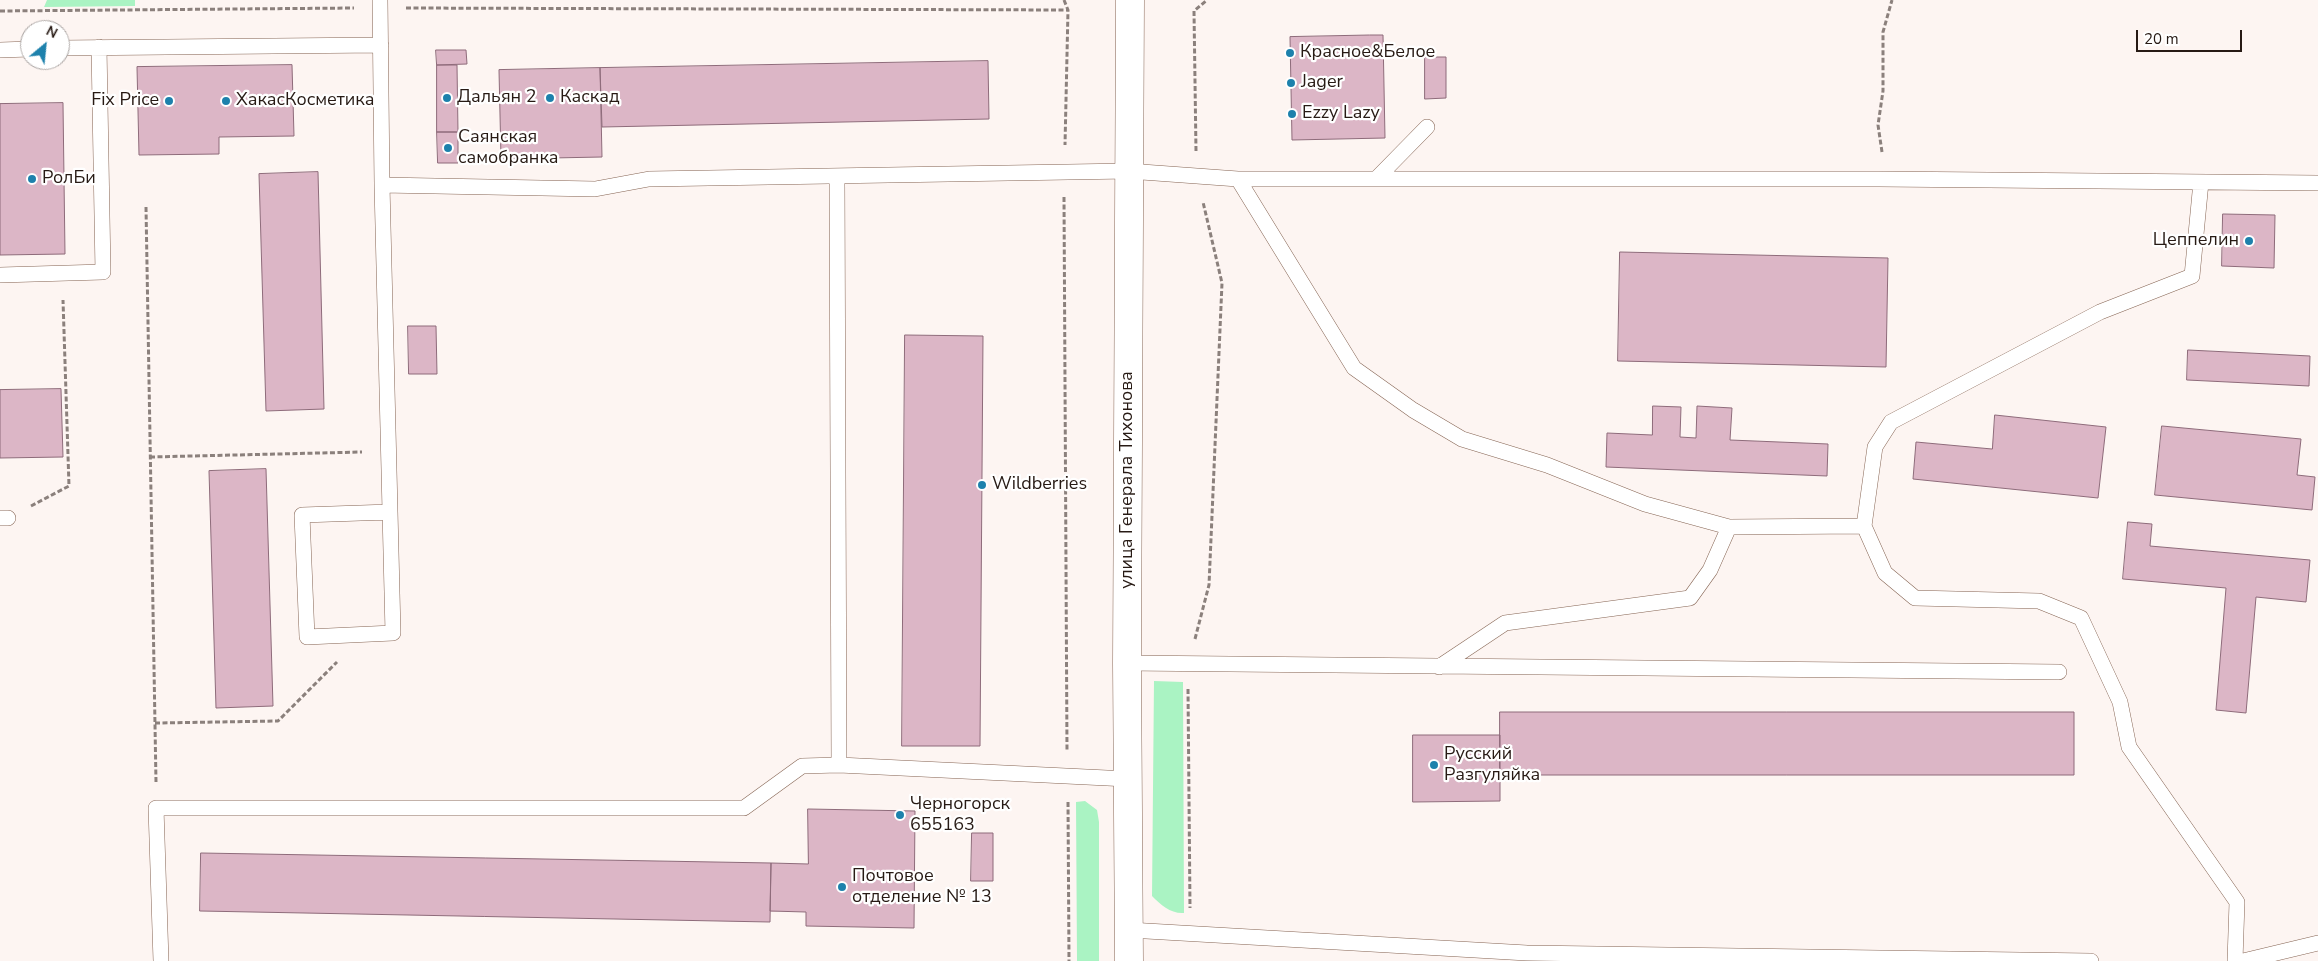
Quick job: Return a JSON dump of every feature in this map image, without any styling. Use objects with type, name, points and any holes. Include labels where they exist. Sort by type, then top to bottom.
[{"type":"main road","name":"улица Генерала Тихонова","points":[[1129,961],[1127,663],[1130,0]]},
{"type":"lane","points":[[380,4],[382,186],[393,633],[306,637],[302,515],[390,512]]},
{"type":"lane","points":[[70,48],[381,45]]},
{"type":"lane","points":[[0,275],[103,272],[99,47]]},
{"type":"lane","points":[[0,50],[20,49]]},
{"type":"lane","points":[[1376,179],[1427,127]]},
{"type":"lane","points":[[382,186],[595,189],[649,179],[1128,171],[1238,179],[1879,178],[2318,183]]},
{"type":"lane","points":[[837,176],[839,765]]},
{"type":"lane","points":[[1238,179],[1354,368],[1413,410],[1462,439],[1547,466],[1646,504],[1729,527],[1864,526]]},
{"type":"lane","points":[[2201,182],[2192,276],[2100,312],[1891,422],[1875,447],[1864,526],[1885,573],[1915,598],[2039,601],[2081,618],[2120,702],[2129,747],[2237,902],[2235,961]]},
{"type":"lane","points":[[1439,667],[1505,623],[1690,598],[1710,570],[1729,527]]},
{"type":"lane","points":[[1127,663],[2059,672]]},
{"type":"lane","points":[[160,961],[156,808],[744,808],[802,766],[839,765],[1128,779]]},
{"type":"lane","points":[[1129,930],[1190,932],[1476,956],[2090,961]]},
{"type":"lane","points":[[2243,961],[2318,943]]},
{"type":"path","points":[[1064,0],[1068,10],[1064,172],[1069,961]]},
{"type":"path","points":[[1190,932],[1188,664],[1209,585],[1222,284],[1197,176],[1194,11],[1208,0]]},
{"type":"path","points":[[1879,178],[1882,148],[1878,125],[1882,92],[1882,32],[1892,0]]},
{"type":"path","points":[[0,11],[380,4],[1068,10]]},
{"type":"path","points":[[146,207],[156,808]]},
{"type":"path","points":[[4,518],[69,486],[62,274]]},
{"type":"path","points":[[150,457],[388,451]]},
{"type":"path","points":[[154,722],[278,721],[364,634]]},
{"type":"green space","points":[[47,0],[135,0],[135,6],[44,7]]},
{"type":"green space","points":[[1154,681],[1183,682],[1184,913],[1179,913],[1163,906],[1152,896]]},
{"type":"green space","points":[[1085,801],[1097,810],[1099,822],[1099,961],[1077,961],[1076,802]]},
{"type":"building","points":[[1383,35],[1385,138],[1292,140],[1290,37]]},
{"type":"building","points":[[436,50],[466,50],[467,64],[437,65]]},
{"type":"building","points":[[1425,57],[1446,57],[1446,98],[1425,99]]},
{"type":"building","points":[[988,61],[989,119],[602,127],[600,68]]},
{"type":"building","points":[[292,65],[294,136],[219,137],[219,154],[139,155],[137,67]]},
{"type":"building","name":"Дальян 2","points":[[437,65],[457,65],[458,132],[437,132]]},
{"type":"building","name":"Каскад","points":[[600,68],[602,157],[501,159],[499,70]]},
{"type":"building","name":"РолБи","points":[[63,103],[65,254],[0,255],[0,104]]},
{"type":"building","name":"Саянская самобранка","points":[[437,132],[458,132],[458,163],[438,163]]},
{"type":"building","points":[[318,172],[324,409],[266,411],[259,174]]},
{"type":"building","name":"Цеппелин","points":[[2223,214],[2275,215],[2274,268],[2222,266]]},
{"type":"building","points":[[1620,252],[1888,258],[1886,367],[1618,361]]},
{"type":"building","points":[[408,326],[436,326],[437,374],[409,374]]},
{"type":"building","points":[[905,335],[983,336],[980,746],[902,746]]},
{"type":"building","points":[[2188,350],[2310,356],[2309,386],[2187,380]]},
{"type":"building","points":[[61,389],[63,457],[0,458],[0,390]]},
{"type":"building","points":[[1653,406],[1681,407],[1680,437],[1696,438],[1697,406],[1732,408],[1730,440],[1828,444],[1827,476],[1606,467],[1607,433],[1652,435]]},
{"type":"building","points":[[1995,415],[2106,427],[2098,498],[1913,479],[1916,442],[1992,449]]},
{"type":"building","points":[[2162,426],[2301,439],[2297,475],[2315,477],[2312,510],[2155,495]]},
{"type":"building","points":[[266,469],[273,706],[216,708],[209,471]]},
{"type":"building","points":[[2128,522],[2152,524],[2150,546],[2310,560],[2306,602],[2256,597],[2246,713],[2216,710],[2226,588],[2123,579]]},
{"type":"building","points":[[1500,712],[2074,712],[2074,775],[1500,775]]},
{"type":"building","points":[[1413,735],[1500,735],[1500,801],[1413,802]]},
{"type":"building","name":"Почтовое отделение № 13","points":[[808,809],[915,811],[914,928],[806,926],[806,912],[770,911],[771,863],[808,864]]},
{"type":"building","points":[[972,833],[993,833],[993,881],[971,881]]},
{"type":"building","points":[[201,853],[771,863],[770,922],[200,911]]},
{"type":"place","name":"Красное&Белое","points":[[1290,53]]},
{"type":"place","name":"Jager","points":[[1291,83]]},
{"type":"place","name":"Дальян 2","points":[[447,98]]},
{"type":"place","name":"Каскад","points":[[550,98]]},
{"type":"place","name":"Fix Price","points":[[169,101]]},
{"type":"place","name":"ХакасКосметика","points":[[226,101]]},
{"type":"place","name":"Ezzy Lazy","points":[[1292,114]]},
{"type":"place","name":"Саянская самобранка","points":[[448,148]]},
{"type":"place","name":"РолБи","points":[[32,179]]},
{"type":"place","name":"Цеппелин","points":[[2249,241]]},
{"type":"place","name":"Wildberries","points":[[982,485]]},
{"type":"place","name":"Русский Разгуляйка","points":[[1434,765]]},
{"type":"place","name":"Черногорск 655163","points":[[900,815]]},
{"type":"place","name":"Почтовое отделение № 13","points":[[842,887]]}]
